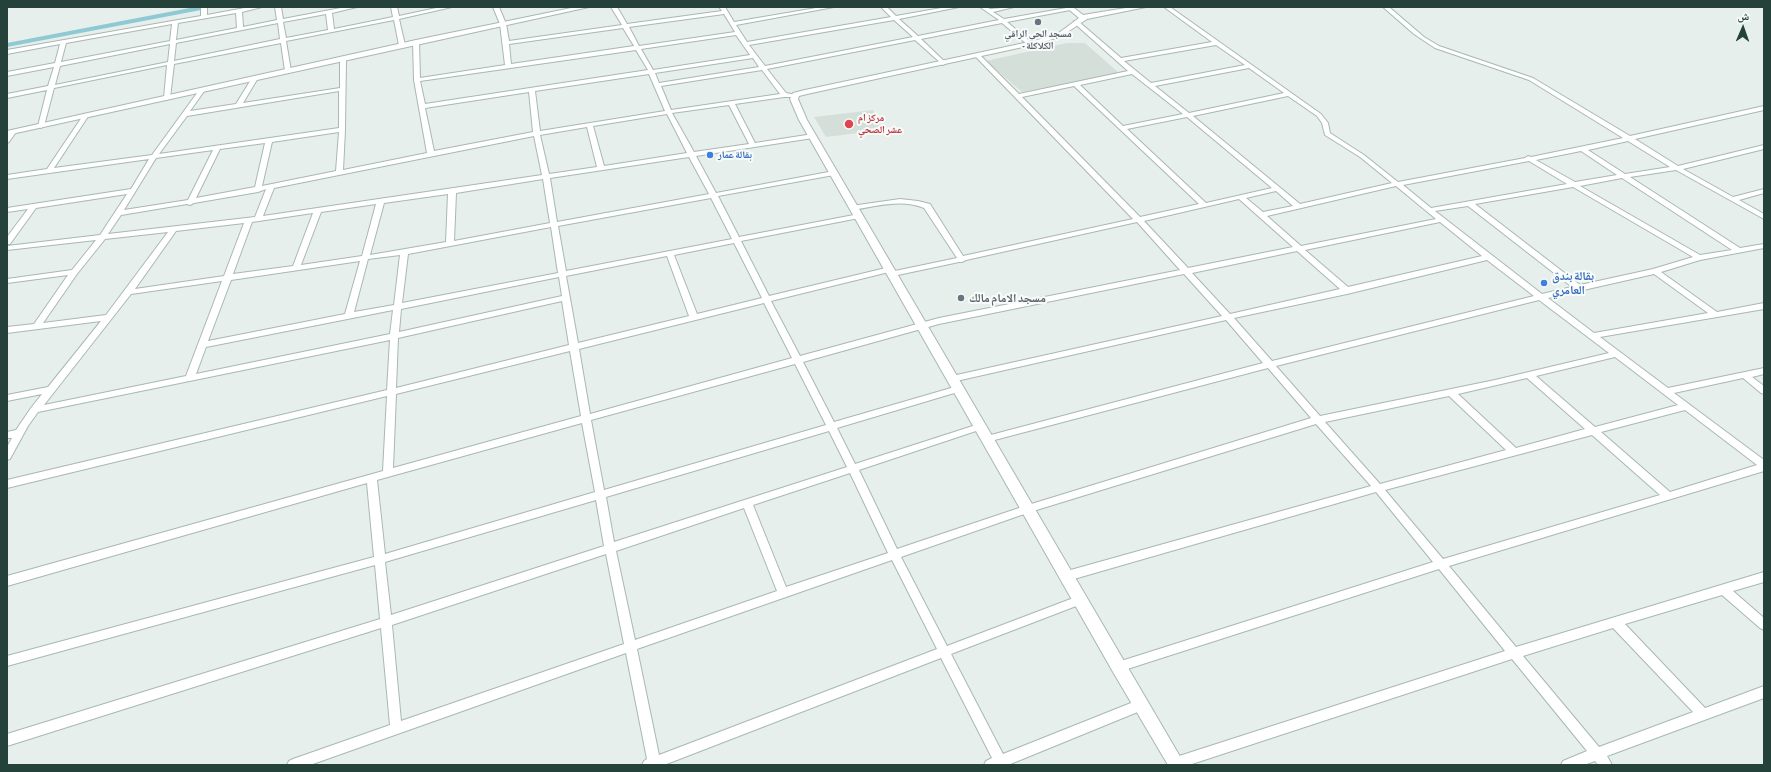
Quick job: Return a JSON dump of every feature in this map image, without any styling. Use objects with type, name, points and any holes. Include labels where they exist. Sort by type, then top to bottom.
[{"type":"street","points":[[204,7],[204,17]]},
{"type":"street","points":[[7,52],[259,7]]},
{"type":"street","points":[[278,7],[282,41],[288,71]]},
{"type":"street","points":[[7,74],[354,7]]},
{"type":"street","points":[[394,7],[395,18],[402,45]]},
{"type":"street","points":[[7,96],[449,7]]},
{"type":"street","points":[[496,7],[503,24],[508,66]]},
{"type":"street","points":[[7,141],[10,133],[402,45],[586,7]]},
{"type":"street","points":[[614,7],[624,26],[639,47],[669,113],[714,196],[765,299],[852,467],[895,556],[945,652],[997,764],[1141,705]]},
{"type":"street","points":[[732,24],[831,7]]},
{"type":"street","points":[[884,7],[943,63]]},
{"type":"street","points":[[745,44],[896,19],[956,7]]},
{"type":"street","points":[[986,9],[1011,7]]},
{"type":"street","points":[[118,213],[190,203],[339,172],[590,124],[784,95],[794,96],[805,92],[1030,44],[1058,36],[1079,20],[1143,7]]},
{"type":"street","points":[[1167,7],[1319,115],[1325,124],[1327,134],[1362,156],[1488,257],[1687,406],[1764,466]]},
{"type":"street","points":[[1386,7],[1397,15],[1423,40],[1437,47],[1531,80],[1556,93],[1677,168],[1764,217]]},
{"type":"street","points":[[657,85],[764,68],[1069,8],[1079,20],[1133,72],[1188,115],[1299,207]]},
{"type":"street","points":[[506,43],[624,26],[724,9],[737,33],[784,95]]},
{"type":"street","points":[[986,9],[1030,44]]},
{"type":"street","points":[[239,10],[240,30]]},
{"type":"street","points":[[329,12],[331,31]]},
{"type":"street","points":[[167,98],[175,22]]},
{"type":"street","points":[[417,80],[737,33]]},
{"type":"street","points":[[41,126],[56,65],[64,42]]},
{"type":"street","points":[[416,42],[417,80],[431,154]]},
{"type":"street","points":[[1120,60],[1216,42]]},
{"type":"street","points":[[423,106],[755,56]]},
{"type":"street","points":[[978,56],[1139,220],[1227,316],[1378,488],[1606,765]]},
{"type":"street","points":[[339,172],[342,130],[343,59]]},
{"type":"street","points":[[1150,85],[1250,66]]},
{"type":"street","points":[[1018,96],[1133,72]]},
{"type":"street","points":[[238,106],[255,78]]},
{"type":"street","points":[[1075,84],[1205,206]]},
{"type":"street","points":[[185,114],[342,89]]},
{"type":"street","points":[[532,89],[537,134],[546,176],[586,420],[652,764],[1080,600]]},
{"type":"street","points":[[37,325],[74,272],[103,236],[154,156],[202,90]]},
{"type":"street","points":[[1123,128],[1290,94]]},
{"type":"street","points":[[794,96],[796,107],[892,271],[921,325],[1067,576],[1118,667],[1176,764],[1515,653],[1764,577]]},
{"type":"street","points":[[730,103],[753,146]]},
{"type":"street","points":[[1261,215],[1397,184],[1582,149],[1762,110]]},
{"type":"street","points":[[49,171],[86,116]]},
{"type":"street","points":[[590,124],[601,168]]},
{"type":"street","points":[[7,177],[342,130]]},
{"type":"street","points":[[7,248],[249,220],[380,200],[452,192],[546,176],[692,156],[813,136]]},
{"type":"street","points":[[258,190],[269,141]]},
{"type":"street","points":[[1430,210],[1677,168],[1764,147]]},
{"type":"street","points":[[190,203],[217,148]]},
{"type":"street","points":[[1582,149],[1739,251]]},
{"type":"street","points":[[1528,158],[1699,258]]},
{"type":"street","points":[[128,292],[404,252],[450,242],[714,196],[834,173]]},
{"type":"street","points":[[258,218],[271,187]]},
{"type":"street","points":[[7,484],[391,392],[765,299],[892,271],[962,260],[1277,189]]},
{"type":"street","points":[[7,210],[133,191]]},
{"type":"street","points":[[1733,199],[1764,191]]},
{"type":"street","points":[[450,242],[452,192]]},
{"type":"street","points":[[1242,198],[1347,291]]},
{"type":"street","points":[[349,316],[380,200]]},
{"type":"street","points":[[202,345],[735,240],[898,201],[910,200],[927,206],[962,260]]},
{"type":"street","points":[[1469,203],[1578,288]]},
{"type":"street","points":[[7,242],[34,206]]},
{"type":"street","points":[[296,268],[318,209]]},
{"type":"street","points":[[190,377],[249,220]]},
{"type":"street","points":[[7,581],[388,473],[586,420],[921,325],[1441,220]]},
{"type":"street","points":[[7,456],[19,433],[34,410],[128,292],[174,228]]},
{"type":"street","points":[[987,439],[1268,364],[1540,297],[1656,271],[1699,258],[1764,246]]},
{"type":"street","points":[[388,473],[394,336],[404,252]]},
{"type":"street","points":[[670,253],[694,317]]},
{"type":"street","points":[[7,661],[379,560],[832,428],[955,384],[1227,316],[1347,291],[1488,257]]},
{"type":"street","points":[[1656,271],[1716,315]]},
{"type":"street","points":[[7,281],[74,272]]},
{"type":"street","points":[[34,410],[394,336],[565,298]]},
{"type":"street","points":[[1593,336],[1764,306]]},
{"type":"street","points":[[7,330],[108,317]]},
{"type":"street","points":[[293,765],[630,648],[783,593],[895,556],[1028,509],[1317,420],[1529,375],[1617,354]]},
{"type":"street","points":[[1667,391],[1764,371]]},
{"type":"street","points":[[1529,375],[1668,496]]},
{"type":"street","points":[[1744,375],[1764,392]]},
{"type":"street","points":[[7,398],[49,390]]},
{"type":"street","points":[[1451,392],[1514,452]]},
{"type":"street","points":[[1067,576],[1378,488],[1687,406]]},
{"type":"street","points":[[7,740],[385,622],[979,426]]},
{"type":"street","points":[[7,435],[19,433]]},
{"type":"street","points":[[1118,667],[1442,564],[1764,466]]},
{"type":"street","points":[[372,478],[396,729]]},
{"type":"street","points":[[747,502],[783,593]]},
{"type":"street","points":[[1724,590],[1764,626]]},
{"type":"street","points":[[1616,623],[1704,715]]},
{"type":"street","points":[[1567,765],[1764,692]]},
{"type":"shaded area","points":[[1067,43],[1085,43],[1119,73],[1022,92],[986,61]]},
{"type":"shaded area","name":"مركز ام عشر الصحي","points":[[873,110],[883,130],[826,137],[814,117]]},
{"type":"waterway","points":[[7,45],[201,7]]},
{"type":"place","name":"مسجد الحي الراقي - الكلاكلة","points":[[1038,22]]},
{"type":"place","name":"مركز ام عشر الصحي","points":[[849,124]]},
{"type":"place","name":"بقالة عمار","points":[[710,155]]},
{"type":"place","name":"بقالة بندق العامري","points":[[1544,283]]},
{"type":"place","name":"مسجد الامام مالك","points":[[961,298]]}]
